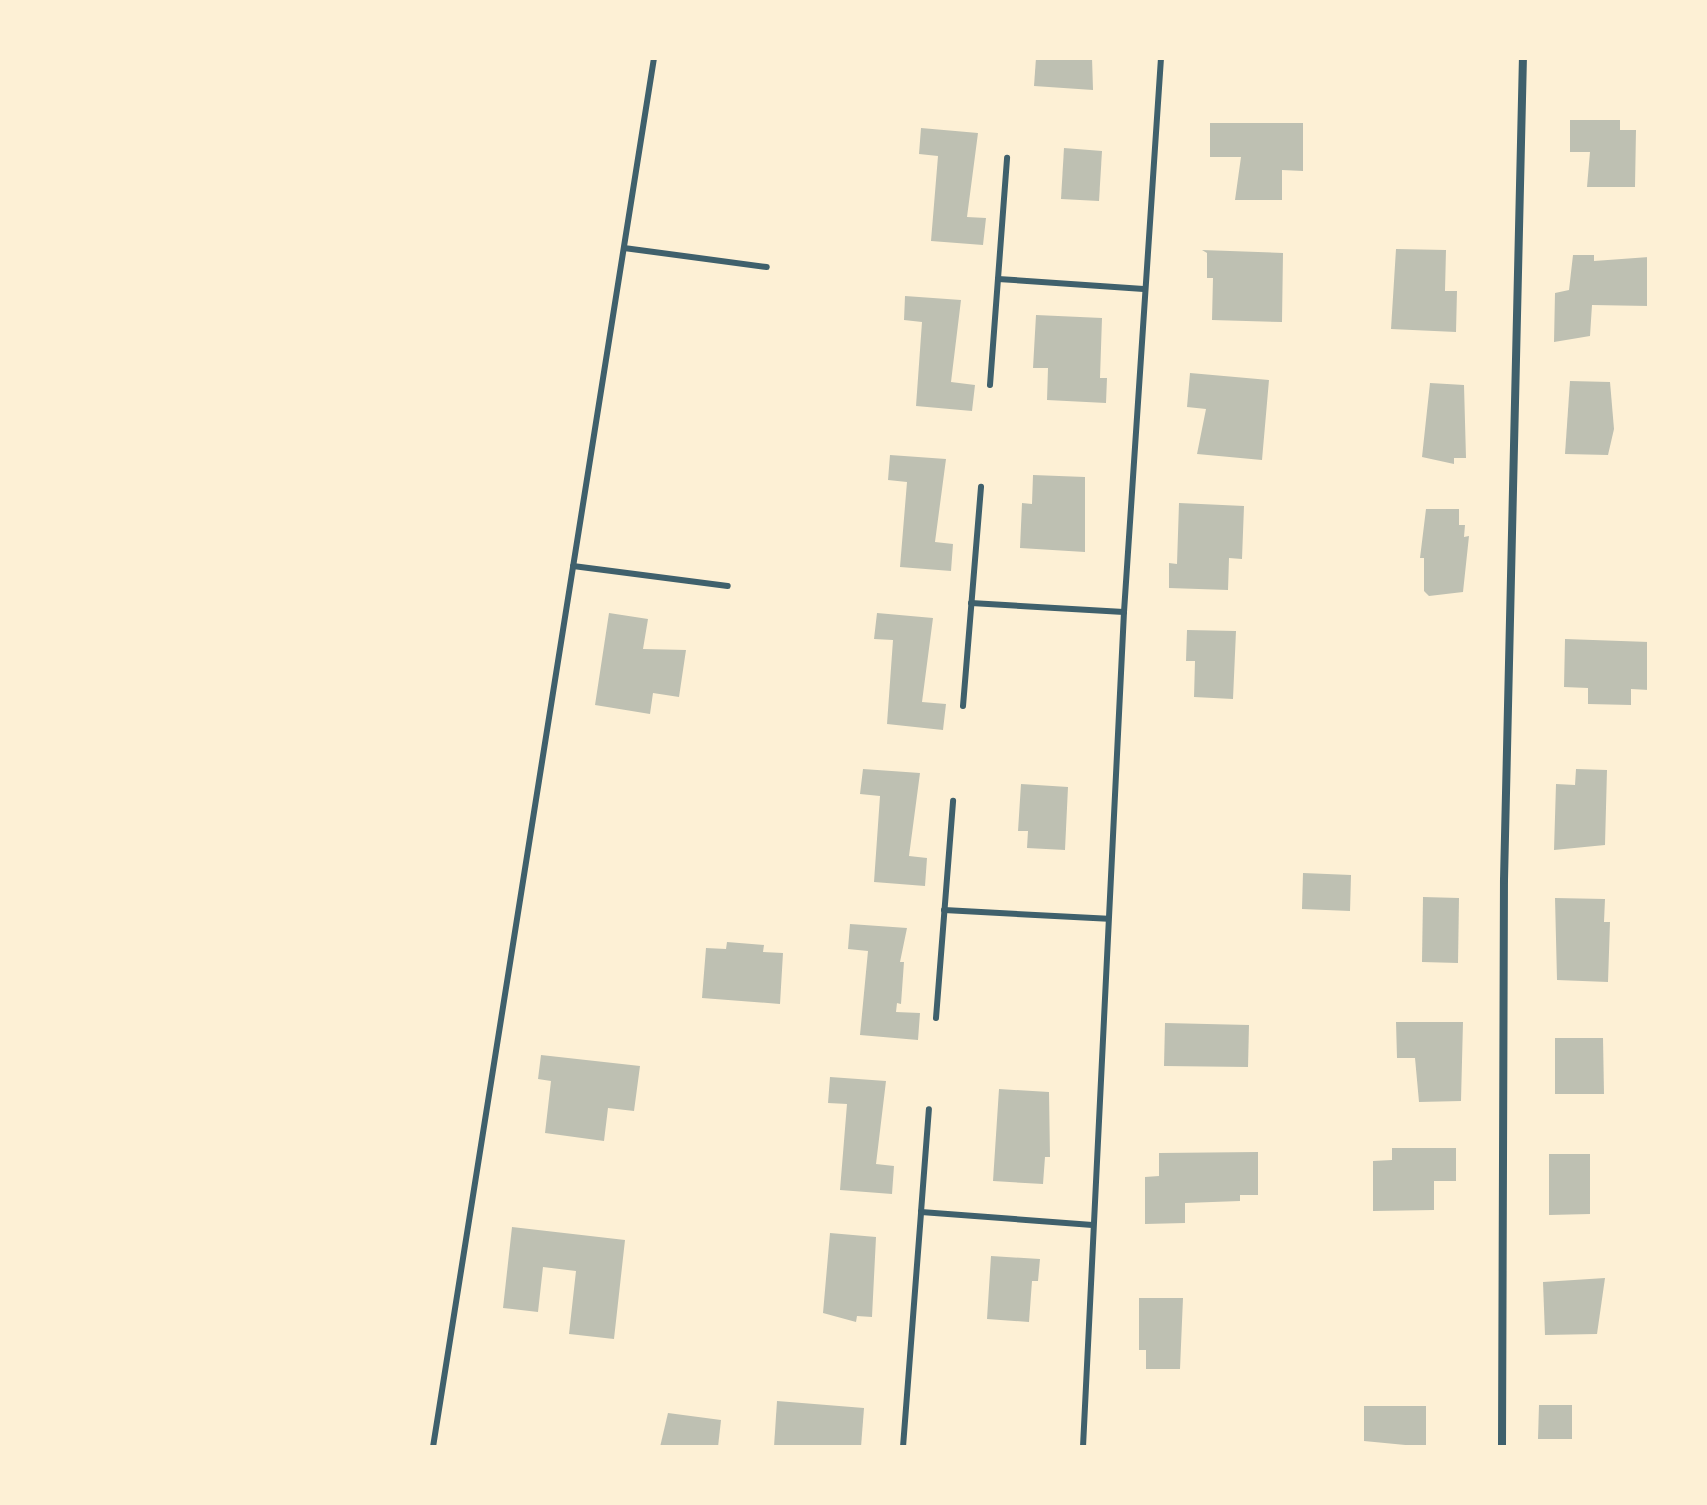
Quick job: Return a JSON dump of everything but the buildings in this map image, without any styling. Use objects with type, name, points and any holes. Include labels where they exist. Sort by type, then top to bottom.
[{"type":"street","points":[[1502,1447],[1504,880],[1523,58]]},
{"type":"lane","points":[[433,1447],[654,58]]},
{"type":"lane","points":[[1083,1447],[1124,612],[1161,58]]},
{"type":"lane","points":[[990,385],[1007,158]]},
{"type":"lane","points":[[624,248],[767,267]]},
{"type":"lane","points":[[998,279],[1144,289]]},
{"type":"lane","points":[[963,706],[981,487]]},
{"type":"lane","points":[[573,566],[728,586]]},
{"type":"lane","points":[[971,603],[1124,612]]},
{"type":"lane","points":[[936,1018],[953,801]]},
{"type":"lane","points":[[944,910],[1108,919]]},
{"type":"lane","points":[[903,1447],[929,1109]]},
{"type":"lane","points":[[921,1212],[1093,1225]]}]
